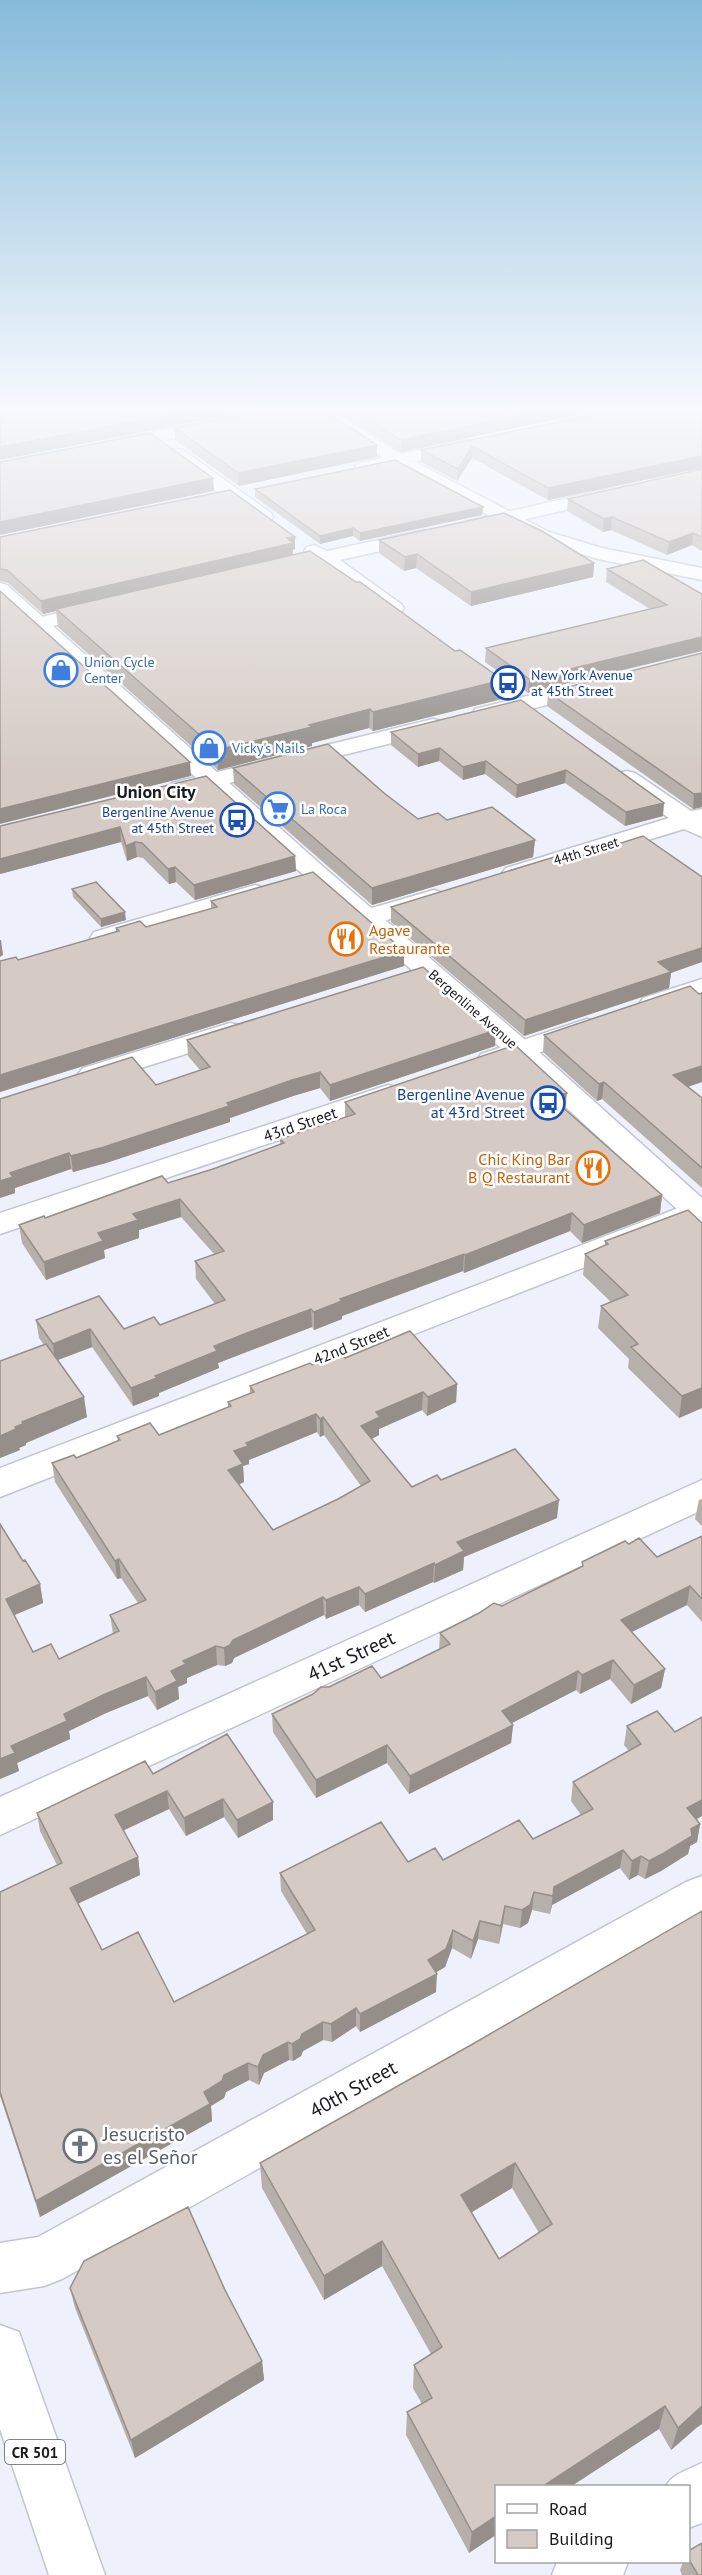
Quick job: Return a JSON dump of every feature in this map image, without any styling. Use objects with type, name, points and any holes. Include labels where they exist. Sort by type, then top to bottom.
[{"type":"street","points":[[286,532],[412,621]]},
{"type":"street","points":[[261,572],[444,532]]},
{"type":"street","points":[[534,532],[598,553],[700,570]]},
{"type":"street","name":"Bergenline Avenue","points":[[0,589],[318,875],[520,1050],[700,1212]]},
{"type":"street","points":[[39,623],[123,604]]},
{"type":"street","points":[[160,793],[532,710],[615,680]]},
{"type":"street","points":[[500,686],[532,710]]},
{"type":"street","points":[[608,764],[697,822]]},
{"type":"street","name":"44th Street","points":[[489,881],[697,822]]},
{"type":"street","points":[[77,945],[318,875]]},
{"type":"street","points":[[367,918],[457,891]]},
{"type":"street","points":[[392,980],[427,969]]},
{"type":"street","points":[[469,1067],[702,987]]},
{"type":"street","points":[[67,1082],[258,1022]]},
{"type":"street","name":"43rd Street","points":[[0,1224],[413,1086]]},
{"type":"street","name":"42nd Street","points":[[0,1483],[700,1212]]},
{"type":"street","name":"41st Street","points":[[0,1817],[702,1494]]},
{"type":"street","name":"40th Street","points":[[0,2268],[44,2261],[702,1896]]},
{"type":"street","name":"CR 501","points":[[0,2351],[77,2575]]},
{"type":"street","points":[[580,2575],[598,2563]]},
{"type":"building","points":[[24,532],[288,532],[295,537],[287,538],[293,543],[41,601],[7,570],[0,569],[0,537]]},
{"type":"building","points":[[315,532],[336,532],[320,536]]},
{"type":"building","points":[[415,532],[544,532],[594,563],[471,592],[417,554],[405,557],[379,540]]},
{"type":"building","points":[[647,532],[702,532],[702,537],[693,533],[669,542]]},
{"type":"building","points":[[310,551],[356,582],[360,582],[455,651],[460,650],[503,680],[373,712],[370,709],[309,725],[312,727],[217,750],[56,609]]},
{"type":"building","points":[[643,560],[702,594],[702,637],[529,679],[486,648],[667,605],[607,569]]},
{"type":"building","points":[[0,591],[190,762],[0,809]]},
{"type":"building","points":[[702,653],[702,793],[694,794],[548,692]]},
{"type":"building","points":[[521,700],[664,803],[626,812],[566,770],[517,785],[486,761],[463,767],[440,748],[418,754],[391,732]]},
{"type":"building","points":[[328,744],[418,819],[438,813],[447,820],[492,807],[535,840],[372,888],[233,768]]},
{"type":"building","points":[[206,776],[295,856],[194,885],[175,867],[168,869],[142,843],[135,842],[126,846],[120,827],[0,859],[0,826]]},
{"type":"building","points":[[643,836],[702,877],[702,948],[658,962],[671,972],[525,1020],[391,907],[554,857],[561,862]]},
{"type":"building","points":[[313,872],[404,951],[0,1075],[0,961],[16,957],[18,960],[119,931],[116,928],[140,921],[146,927],[217,907],[211,901]]},
{"type":"building","points":[[96,882],[125,912],[101,919],[72,889]]},
{"type":"building","points":[[423,967],[496,1030],[330,1085],[320,1072],[292,1080],[227,1103],[229,1106],[104,1147],[71,1156],[69,1153],[10,1173],[13,1177],[0,1181],[0,1099],[132,1057],[156,1085],[210,1067],[187,1040]]},
{"type":"building","points":[[690,986],[699,994],[702,993],[702,1066],[673,1075],[702,1098],[702,1168],[604,1082],[599,1084],[544,1035]]},
{"type":"building","points":[[515,1045],[567,1093],[551,1097],[662,1195],[584,1225],[572,1213],[465,1255],[340,1299],[342,1301],[314,1312],[311,1309],[214,1346],[217,1351],[131,1388],[90,1329],[53,1344],[36,1320],[99,1296],[124,1329],[154,1317],[160,1325],[225,1300],[195,1261],[224,1251],[180,1199],[133,1214],[138,1220],[98,1233],[103,1241],[44,1262],[19,1225],[44,1216],[45,1218],[162,1176],[168,1183],[213,1169],[284,1143],[280,1139],[355,1114],[345,1102]]},
{"type":"building","points":[[688,1210],[702,1223],[702,1388],[682,1396],[631,1347],[638,1344],[601,1306],[628,1295],[585,1254],[608,1244],[605,1241]]},
{"type":"building","points":[[410,1331],[457,1384],[428,1397],[423,1392],[376,1412],[380,1417],[361,1426],[412,1487],[437,1475],[441,1480],[515,1449],[559,1500],[457,1542],[464,1551],[435,1565],[434,1563],[365,1594],[359,1587],[326,1600],[323,1597],[233,1640],[224,1648],[216,1646],[183,1661],[186,1664],[171,1671],[177,1681],[155,1692],[146,1677],[103,1695],[64,1714],[67,1721],[11,1746],[15,1753],[0,1759],[0,1524],[40,1584],[6,1599],[33,1652],[51,1644],[59,1659],[119,1631],[110,1615],[146,1600],[119,1559],[115,1561],[52,1463],[74,1455],[76,1458],[120,1440],[117,1436],[150,1423],[159,1435],[231,1406],[228,1402],[254,1392],[250,1386],[310,1363],[312,1365],[342,1354],[345,1358]],"holes":[[[316,1414],[320,1419],[323,1417],[370,1481],[273,1530],[228,1470],[243,1464],[234,1451],[248,1446],[246,1443]]]},
{"type":"building","points":[[46,1344],[84,1397],[22,1422],[23,1424],[15,1427],[16,1429],[0,1436],[0,1361]]},
{"type":"building","points":[[702,1536],[702,1599],[690,1586],[621,1620],[665,1669],[634,1685],[613,1660],[582,1675],[578,1671],[502,1711],[513,1725],[410,1776],[387,1745],[316,1780],[272,1714],[313,1694],[321,1687],[329,1687],[372,1666],[381,1678],[450,1644],[440,1633],[494,1603],[502,1606],[583,1566],[582,1562],[625,1541],[629,1544],[639,1538],[657,1557]]},
{"type":"building","points":[[657,1711],[675,1732],[702,1717],[702,1800],[687,1808],[700,1824],[691,1829],[692,1836],[649,1861],[641,1856],[632,1861],[623,1850],[554,1887],[553,1896],[534,1892],[530,1905],[522,1910],[505,1906],[501,1926],[480,1921],[473,1941],[453,1930],[446,1949],[428,1960],[437,1974],[360,2014],[356,2008],[331,2024],[323,2022],[302,2034],[300,2039],[292,2044],[288,2042],[263,2055],[258,2067],[248,2063],[224,2075],[222,2081],[204,2092],[210,2104],[36,2201],[0,2092],[0,1892],[62,1863],[37,1813],[145,1761],[153,1774],[227,1734],[273,1802],[237,1820],[223,1799],[184,1818],[167,1791],[115,1815],[138,1857],[70,1888],[102,1950],[138,1932],[174,2002],[315,1930],[280,1873],[381,1822],[408,1862],[435,1848],[443,1860],[519,1820],[533,1839],[593,1809],[573,1782],[641,1744],[627,1726]]},
{"type":"building","points":[[702,1911],[702,2406],[678,2428],[665,2406],[545,2485],[495,2485],[495,2517],[472,2532],[407,2412],[432,2398],[414,2365],[442,2347],[382,2241],[324,2276],[260,2163],[471,2045]],"holes":[[[515,2163],[552,2224],[499,2259],[461,2195]]]},
{"type":"building","points":[[188,2207],[225,2290],[262,2361],[131,2440],[70,2288],[84,2261]]},
{"type":"building","points":[[702,2543],[702,2575],[698,2575],[690,2561],[690,2550]]},
{"type":"place","name":"Union Cycle Center","points":[[61,670]]},
{"type":"place","name":"New York Avenue at 45th Street","points":[[508,683]]},
{"type":"place","name":"Vicky's Nails","points":[[209,748]]},
{"type":"place","name":"La Roca","points":[[278,809]]},
{"type":"place","name":"Bergenline Avenue at 45th Street","points":[[237,820]]},
{"type":"place","name":"Agave Restaurante","points":[[346,939]]},
{"type":"place","name":"Bergenline Avenue at 43rd Street","points":[[548,1103]]},
{"type":"place","name":"Chic King Bar B Q Restaurant","points":[[593,1168]]},
{"type":"place","name":"Jesucristo es el Señor","points":[[80,2146]]},
{"type":"district","name":"Union City","points":[[156,791]]}]
